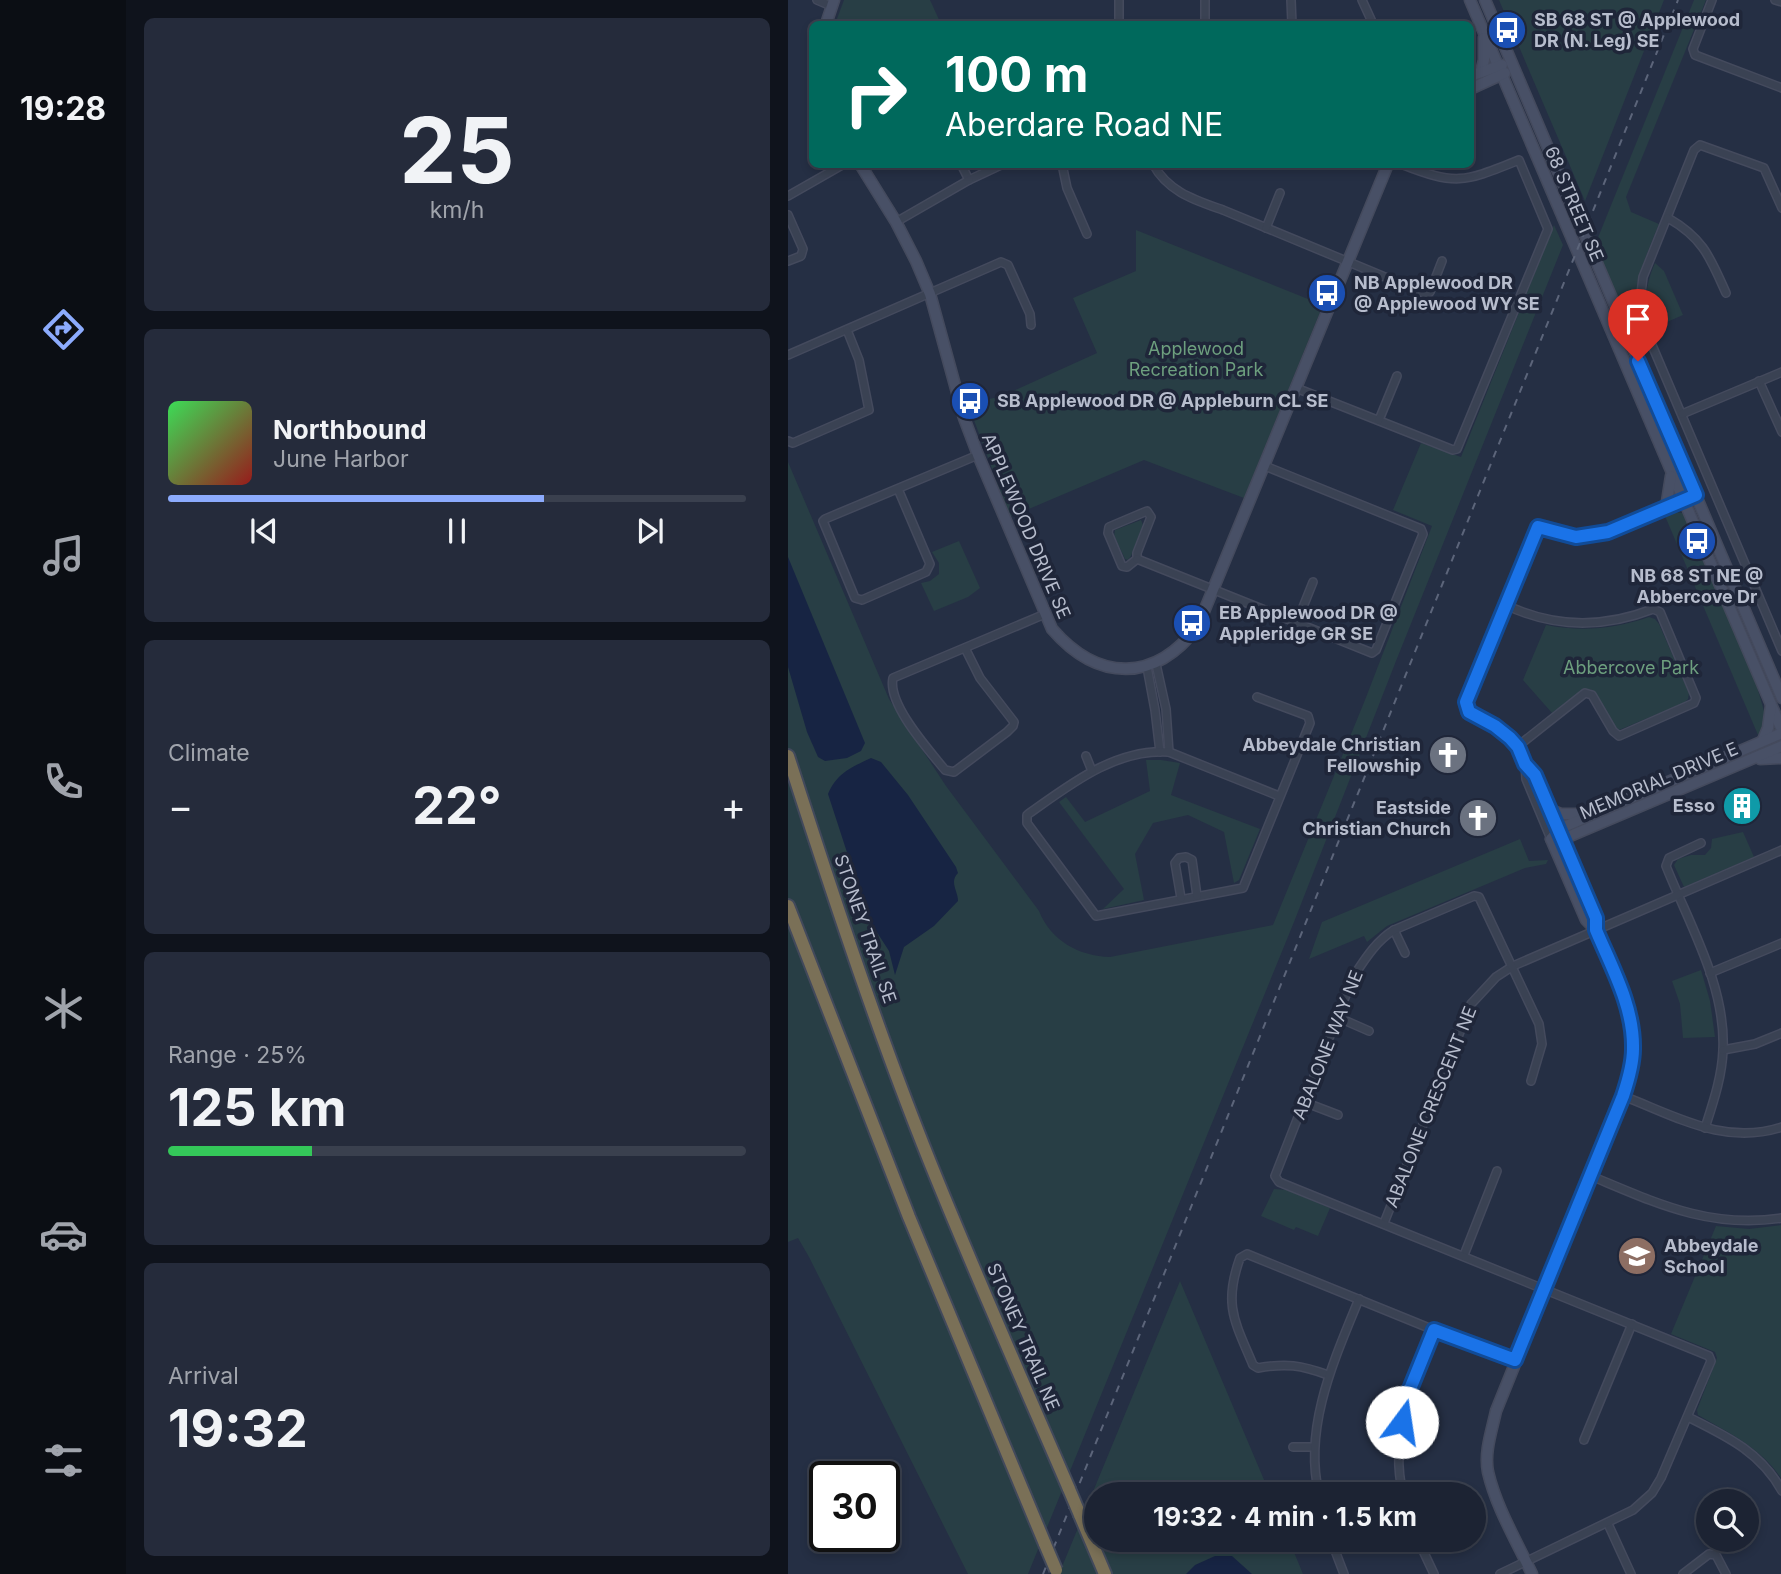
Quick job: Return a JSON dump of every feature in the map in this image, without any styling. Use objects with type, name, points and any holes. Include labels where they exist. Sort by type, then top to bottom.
[{"type":"highway","name":"STONEY TRAIL SE","points":[[788,756],[830,885],[911,1113]]},
{"type":"highway","points":[[788,906],[873,1129],[1056,1572]]},
{"type":"highway","name":"STONEY TRAIL NE","points":[[911,1113],[941,1191],[1105,1574]]},
{"type":"street","points":[[817,0],[833,3],[827,21]]},
{"type":"street","points":[[1119,0],[1119,21]]},
{"type":"street","points":[[1205,0],[1205,21]]},
{"type":"street","points":[[1291,0],[1292,21]]},
{"type":"street","points":[[1362,0],[1372,21]]},
{"type":"street","name":"68 STREET SE","points":[[1470,0],[1781,731]]},
{"type":"street","name":"68 STREET SE","points":[[1485,0],[1781,698]]},
{"type":"street","points":[[1712,0],[1693,49],[1695,55],[1781,88]]},
{"type":"street","points":[[1775,0],[1781,2]]},
{"type":"street","points":[[1476,74],[1484,60],[1483,31]]},
{"type":"street","points":[[1476,74],[1497,65],[1513,66]]},
{"type":"street","points":[[1474,87],[1502,76],[1513,66]]},
{"type":"street","points":[[1781,208],[1764,168],[1700,145],[1694,149],[1643,276],[1640,302],[1643,324],[1781,651]]},
{"type":"street","points":[[1296,388],[1453,450],[1457,449],[1548,229],[1519,160],[1476,178],[1451,180],[1411,168]]},
{"type":"street","points":[[788,196],[836,168]]},
{"type":"street","name":"APPLEWOOD DRIVE SE","points":[[862,168],[896,222],[930,294],[964,418],[1052,629],[1064,643],[1086,658],[1111,667],[1130,669],[1151,665]]},
{"type":"street","points":[[963,168],[969,180]]},
{"type":"street","points":[[896,222],[994,168]]},
{"type":"street","points":[[1063,168],[1068,190],[1087,234]]},
{"type":"street","points":[[1155,168],[1174,189],[1195,200],[1426,294],[1430,292],[1442,261]]},
{"type":"street","points":[[1151,665],[1172,654],[1198,626],[1386,168]]},
{"type":"street","points":[[1266,228],[1280,193]]},
{"type":"street","points":[[788,215],[803,249],[801,256],[788,261]]},
{"type":"street","points":[[1668,218],[1689,230],[1709,256],[1726,293]]},
{"type":"street","points":[[788,355],[1001,262],[1008,265],[1030,314],[1031,325]]},
{"type":"street","points":[[788,441],[793,443],[870,410],[859,360],[847,330]]},
{"type":"street","points":[[1682,414],[1781,372]]},
{"type":"street","points":[[1379,420],[1396,376]]},
{"type":"street","points":[[1759,381],[1781,432]]},
{"type":"street","points":[[898,489],[930,564],[926,572],[862,600],[854,598],[823,521],[898,489],[978,455]]},
{"type":"street","points":[[1137,559],[1372,653],[1376,650],[1423,534],[1421,529],[1265,466]]},
{"type":"street","points":[[1666,508],[1672,472]]},
{"type":"street","points":[[1532,1574],[1497,1497],[1488,1470],[1489,1444],[1496,1411],[1515,1360],[1623,1096],[1631,1069],[1632,1026],[1627,1004],[1596,930],[1586,920],[1526,779],[1525,764],[1518,747],[1495,726],[1469,712],[1466,702],[1538,527],[1558,534],[1589,536],[1608,532],[1696,495]]},
{"type":"street","points":[[1147,511],[1151,517],[1137,559],[1127,568],[1122,566],[1108,533],[1109,527],[1147,511]]},
{"type":"street","points":[[1297,622],[1313,582]]},
{"type":"street","points":[[1506,605],[1525,614],[1568,623],[1599,624],[1630,618],[1653,609],[1660,612],[1696,698],[1694,703],[1619,736],[1613,731],[1592,695],[1585,692],[1518,747]]},
{"type":"street","points":[[965,648],[980,678],[1014,722],[1007,732],[954,772],[945,771],[904,715],[891,686],[894,678],[1045,614]]},
{"type":"street","points":[[1151,665],[1166,709],[1169,752]]},
{"type":"street","points":[[1151,665],[1160,752]]},
{"type":"street","points":[[1257,697],[1308,716],[1310,723],[1242,888],[1096,916],[1027,823],[1027,816],[1092,771],[1129,757],[1160,752],[1169,752],[1279,796]]},
{"type":"street","points":[[1763,740],[1768,728],[1771,705]]},
{"type":"street","points":[[1155,710],[1166,709]]},
{"type":"street","name":"MEMORIAL DRIVE E","points":[[1561,834],[1592,814],[1781,731]]},
{"type":"street","name":"MEMORIAL DRIVE E","points":[[1551,839],[1781,746]]},
{"type":"street","points":[[1086,756],[1092,771]]},
{"type":"street","points":[[1753,759],[1781,758]]},
{"type":"street","points":[[1525,764],[1535,775],[1551,810],[1596,918],[1596,930]]},
{"type":"street","points":[[1551,810],[1575,816],[1592,814]]},
{"type":"street","points":[[1701,843],[1669,858],[1666,866],[1710,973],[1720,1015],[1723,1050],[1718,1088],[1705,1128]]},
{"type":"street","name":"ABALONE CRESCENT NE","points":[[1688,1417],[1711,1361],[1709,1356],[1384,1223],[1471,1004],[1496,976],[1513,966],[1781,850]]},
{"type":"street","points":[[1181,898],[1175,863],[1179,858],[1186,857],[1192,860],[1197,896]]},
{"type":"street","name":"ABALONE WAY NE","points":[[1384,1223],[1279,1182],[1275,1176],[1353,977],[1386,936],[1474,896],[1479,897],[1513,966]]},
{"type":"street","points":[[1395,930],[1406,953]]},
{"type":"street","points":[[1710,973],[1781,943]]},
{"type":"street","points":[[1513,966],[1539,1024],[1542,1044],[1531,1082]]},
{"type":"street","points":[[1337,1017],[1369,1031]]},
{"type":"street","points":[[1723,1050],[1755,1044],[1781,1033]]},
{"type":"street","points":[[1623,1096],[1705,1128],[1734,1135],[1756,1134],[1781,1127]]},
{"type":"street","points":[[1304,1101],[1338,1115]]},
{"type":"street","points":[[1464,1255],[1497,1171]]},
{"type":"street","points":[[1591,1176],[1678,1212],[1704,1218],[1756,1222],[1781,1218]]},
{"type":"street","points":[[1328,1375],[1307,1367],[1283,1364],[1258,1368],[1253,1365],[1233,1317],[1232,1282],[1240,1258],[1247,1254],[1515,1360]]},
{"type":"street","points":[[1318,1482],[1314,1447],[1328,1375],[1358,1299]]},
{"type":"street","points":[[1584,1440],[1632,1324]]},
{"type":"street","points":[[1402,1482],[1402,1422],[1408,1394],[1434,1330]]},
{"type":"street","points":[[1500,1574],[1633,1510],[1652,1493],[1661,1478],[1688,1417],[1732,1439],[1751,1452],[1765,1465],[1781,1491]]},
{"type":"street","points":[[1293,1447],[1314,1447]]},
{"type":"street","points":[[1608,1524],[1632,1574]]},
{"type":"street","points":[[1336,1552],[1344,1574]]},
{"type":"street","points":[[1424,1552],[1434,1574]]},
{"type":"street","points":[[1683,1574],[1709,1554],[1716,1555],[1726,1574]]},
{"type":"green space","points":[[844,0],[930,0],[940,21],[836,21]]},
{"type":"green space","points":[[1499,0],[1664,0],[1585,201]]},
{"type":"green space","points":[[1694,0],[1706,0],[1626,197],[1631,212],[1659,224],[1638,285],[1638,324],[1629,327],[1595,245]]},
{"type":"green space","points":[[1554,225],[1563,245],[1294,922],[1028,1574],[968,1574],[809,1257],[798,1238],[788,1242],[788,462],[889,699],[946,786],[1051,931],[1077,950],[1110,957],[1273,925],[1365,700],[1432,526],[1393,510],[1421,443],[1461,457]]},
{"type":"green space","name":"Applewood Recreation Park","points":[[1136,230],[1323,305],[1244,498],[1144,460],[1010,517],[968,404],[1002,396],[1097,353],[1073,298],[1136,271]]},
{"type":"green space","points":[[1655,263],[1664,271],[1683,315],[1651,329],[1646,296]]},
{"type":"green space","points":[[1672,512],[1683,513],[1686,517],[1752,669],[1764,711],[1765,724],[1758,735],[1665,516]]},
{"type":"green space","points":[[1141,520],[1143,525],[1131,556],[1128,560],[1125,559],[1114,536],[1115,530]]},
{"type":"green space","points":[[959,541],[980,588],[968,597],[934,611],[921,583],[930,581],[939,574],[939,563],[932,552]]},
{"type":"green space","name":"Abbercove Park","points":[[1649,617],[1659,624],[1689,693],[1684,703],[1619,730],[1595,692],[1590,689],[1581,691],[1552,713],[1523,680],[1546,625],[1598,628]]},
{"type":"green space","points":[[1146,760],[1180,763],[1171,795],[1260,829],[1239,880],[1234,883],[1224,832],[1188,815],[1153,823],[1135,854],[1144,900],[1103,909],[1124,889],[1059,802],[1066,797],[1085,822],[1150,791]]},
{"type":"green space","points":[[1743,832],[1754,857],[1684,887],[1674,865],[1678,859],[1705,855],[1711,848],[1712,839]]},
{"type":"green space","points":[[1520,839],[1529,861],[1548,860],[1546,864],[1525,868],[1387,926],[1367,942],[1364,936],[1309,959],[1322,922]]},
{"type":"green space","points":[[1701,970],[1710,1001],[1715,1037],[1683,1038],[1680,1004],[1672,981]]},
{"type":"green space","points":[[1274,1189],[1287,1190],[1330,1208],[1318,1236],[1296,1227],[1294,1230],[1261,1216]]},
{"type":"green space","points":[[1782,1225],[1781,1478],[1754,1450],[1698,1415],[1697,1410],[1717,1358],[1715,1352],[1671,1334],[1716,1226],[1749,1229]]},
{"type":"green space","points":[[1180,1281],[1265,1482],[1097,1482]]},
{"type":"green space","points":[[1084,1513],[1084,1552],[1294,1552],[1303,1574],[1059,1574]]},
{"type":"water","points":[[788,557],[865,743],[861,751],[847,758],[825,761],[818,757],[807,732],[788,667]]},
{"type":"water","points":[[871,758],[881,762],[908,795],[958,873],[954,883],[958,901],[934,926],[904,947],[895,975],[889,951],[869,920],[828,794],[840,776]]},
{"type":"water","points":[[1215,1556],[1232,1556],[1252,1574],[1186,1574],[1195,1565]]},
{"type":"railway","points":[[1043,1574],[1678,0]]},
{"type":"place","name":"SB 68 ST @ Applewood DR (N. Leg) SE","points":[[1507,30]]},
{"type":"place","name":"NB Applewood DR @ Applewood WY SE","points":[[1327,293]]},
{"type":"place","name":"SB Applewood DR @ Appleburn CL SE","points":[[970,401]]},
{"type":"place","name":"NB 68 ST NE @ Abbercove Dr","points":[[1697,541]]},
{"type":"place","name":"EB Applewood DR @ Appleridge GR SE","points":[[1192,623]]},
{"type":"place","name":"Abbeydale Christian Fellowship","points":[[1448,755]]},
{"type":"place","name":"Esso","points":[[1742,806]]},
{"type":"place","name":"Eastside Christian Church","points":[[1478,818]]},
{"type":"place","name":"Abbeydale School","points":[[1637,1256]]},
{"type":"route","points":[[1402,1422],[1408,1394],[1434,1330],[1515,1360],[1623,1096],[1631,1069],[1632,1026],[1627,1004],[1596,930],[1596,918],[1551,810],[1518,747],[1495,726],[1469,712],[1466,702],[1538,527],[1558,534],[1589,536],[1608,532],[1696,495],[1638,361]]}]
